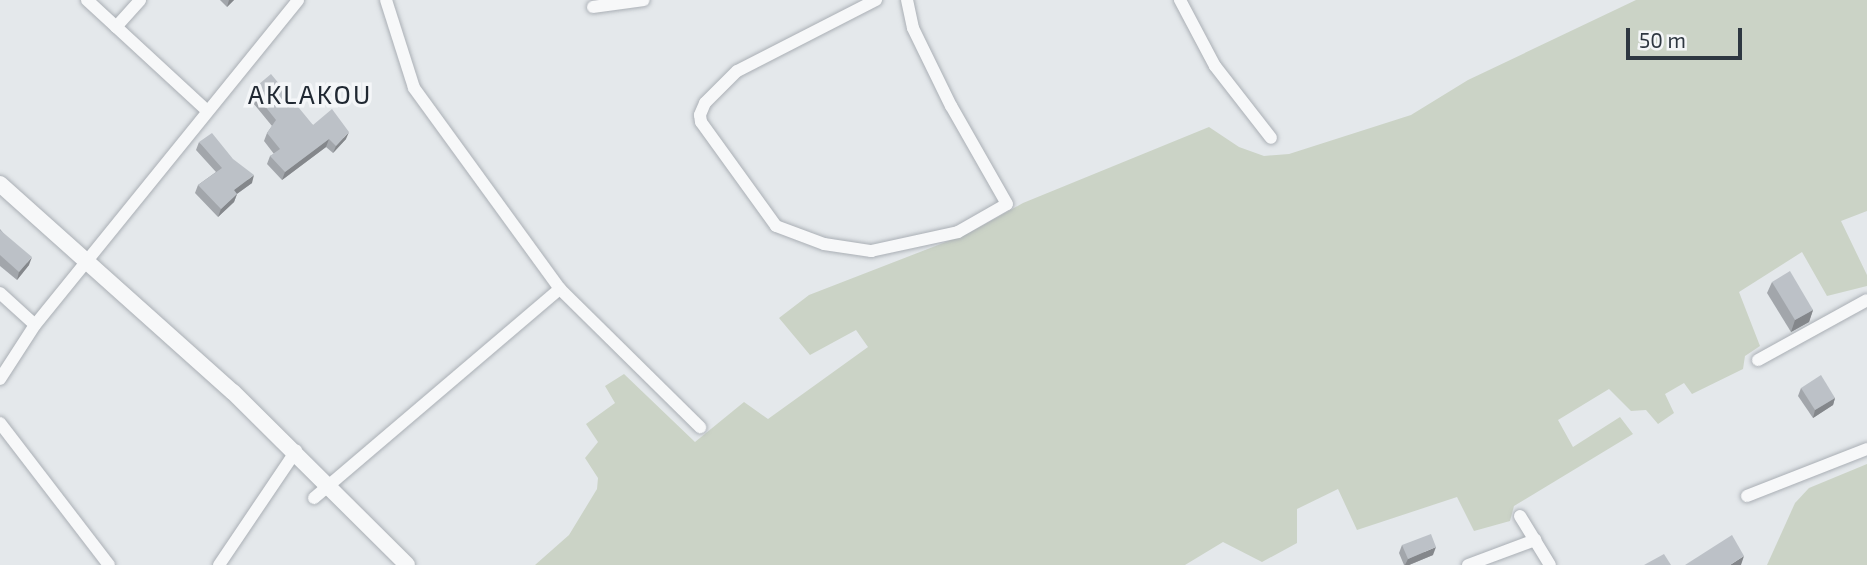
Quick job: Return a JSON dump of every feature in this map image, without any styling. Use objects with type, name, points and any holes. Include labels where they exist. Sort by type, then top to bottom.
[{"type":"street","points":[[87,0],[205,109]]},
{"type":"street","points":[[116,27],[140,0]]},
{"type":"street","points":[[0,379],[35,326],[205,109],[298,0]]},
{"type":"street","points":[[386,0],[414,88],[560,289],[700,427]]},
{"type":"street","points":[[599,0],[593,7],[644,0]]},
{"type":"street","points":[[876,0],[737,71],[705,103],[700,115],[701,122],[776,226],[824,244],[871,251],[958,232],[1007,204],[946,95],[913,28],[907,0]]},
{"type":"street","points":[[1180,0],[1214,66],[1271,138]]},
{"type":"street","points":[[0,184],[88,259],[296,451],[407,565]]},
{"type":"street","points":[[314,498],[560,289]]},
{"type":"street","points":[[0,293],[35,326]]},
{"type":"street","points":[[1758,360],[1867,300]]},
{"type":"street","points":[[0,423],[109,565]]},
{"type":"street","points":[[1747,496],[1867,449]]},
{"type":"street","points":[[219,565],[296,451]]},
{"type":"street","points":[[1520,516],[1550,565]]},
{"type":"street","points":[[1468,565],[1535,540]]},
{"type":"shaded area","points":[[1636,0],[1867,0],[1867,211],[1841,221],[1867,275],[1867,286],[1827,296],[1802,252],[1739,292],[1760,346],[1745,356],[1743,369],[1692,394],[1684,383],[1665,394],[1674,413],[1658,424],[1646,410],[1631,411],[1609,389],[1558,420],[1573,447],[1620,417],[1633,434],[1514,506],[1510,521],[1474,531],[1457,497],[1357,530],[1338,489],[1297,509],[1297,543],[1262,562],[1223,542],[1185,565],[535,565],[569,535],[597,489],[598,478],[585,458],[598,442],[586,424],[615,403],[605,386],[624,374],[695,442],[744,402],[768,419],[868,347],[856,330],[810,355],[779,318],[809,295],[969,233],[1023,203],[1209,127],[1239,147],[1264,156],[1289,154],[1411,115],[1468,80]]},
{"type":"shaded area","points":[[1867,464],[1867,565],[1767,565],[1795,503],[1809,488]]},
{"type":"building","points":[[271,74],[313,125],[332,109],[349,132],[336,146],[329,139],[285,172],[270,156],[280,149],[267,133],[276,120],[252,90]]},
{"type":"building","points":[[212,133],[233,159],[254,175],[234,190],[237,194],[221,209],[198,185],[222,168],[199,142]]},
{"type":"building","points":[[0,230],[32,257],[19,272],[0,255]]},
{"type":"building","points":[[1790,271],[1813,310],[1795,320],[1772,282]]},
{"type":"building","points":[[1821,375],[1835,398],[1815,410],[1801,388]]},
{"type":"building","points":[[1431,534],[1436,547],[1408,559],[1402,545]]},
{"type":"building","points":[[1732,535],[1744,556],[1730,565],[1685,565]]},
{"type":"building","points":[[1664,554],[1671,565],[1644,565]]},
{"type":"district","name":"AKLAKOU","points":[[310,94]]}]
